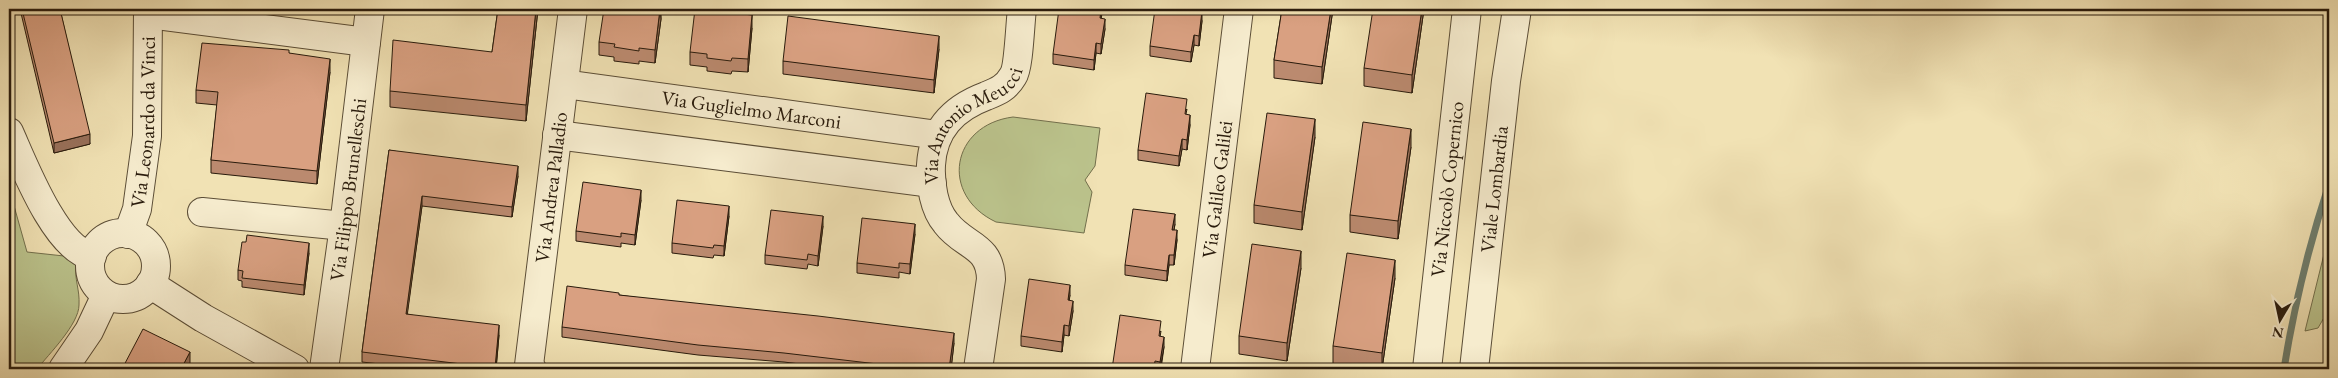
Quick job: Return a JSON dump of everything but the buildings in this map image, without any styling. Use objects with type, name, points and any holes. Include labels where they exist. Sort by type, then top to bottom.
[{"type":"street","name":"Via Filippo Brunelleschi","points":[[324,369],[344,226],[370,9]]},
{"type":"street","name":"Via Andrea Palladio","points":[[530,367],[573,9]]},
{"type":"street","name":"Via Antonio Meucci","points":[[978,369],[991,279],[991,267],[986,256],[945,223],[937,208],[932,183],[931,164],[938,135],[946,122],[960,108],[999,92],[1014,74],[1022,9]]},
{"type":"street","name":"Via Galileo Galilei","points":[[1195,369],[1239,9]]},
{"type":"street","name":"Via Niccolò Copernico","points":[[1427,369],[1467,9]]},
{"type":"street","name":"Viale Lombardia","points":[[1474,369],[1506,81],[1517,9]]},
{"type":"street","points":[[148,11],[366,42]]},
{"type":"street","name":"Via Leonardo da Vinci","points":[[128,234],[137,209],[147,136],[148,11]]},
{"type":"street","name":"Via Guglielmo Marconi","points":[[564,84],[938,135]]},
{"type":"street","points":[[9,132],[43,208],[74,248],[92,256],[91,275],[96,286],[106,295],[121,299],[132,298],[142,293],[150,284],[204,318],[295,369]]},
{"type":"street","points":[[558,135],[932,183]]},
{"type":"street","points":[[202,212],[344,226]]},
{"type":"street","name":"Via Leonardo da Vinci","points":[[92,256],[103,240],[114,235],[128,234],[141,239],[149,247],[155,258],[155,271],[150,284]]},
{"type":"street","points":[[63,369],[89,331],[106,295]]},
{"type":"green space","points":[[1013,117],[1100,128],[1095,166],[1085,180],[1092,192],[1084,233],[996,222],[978,210],[966,195],[960,179],[960,162],[965,147],[976,133],[992,123]]},
{"type":"green space","points":[[9,188],[27,252],[64,256],[76,262],[79,299],[78,313],[69,330],[37,369],[9,369]]},
{"type":"green space","points":[[2327,242],[2329,242],[2329,309],[2318,328],[2305,331]]},
{"type":"waterway","points":[[2284,369],[2292,322],[2303,276],[2329,184]]}]
